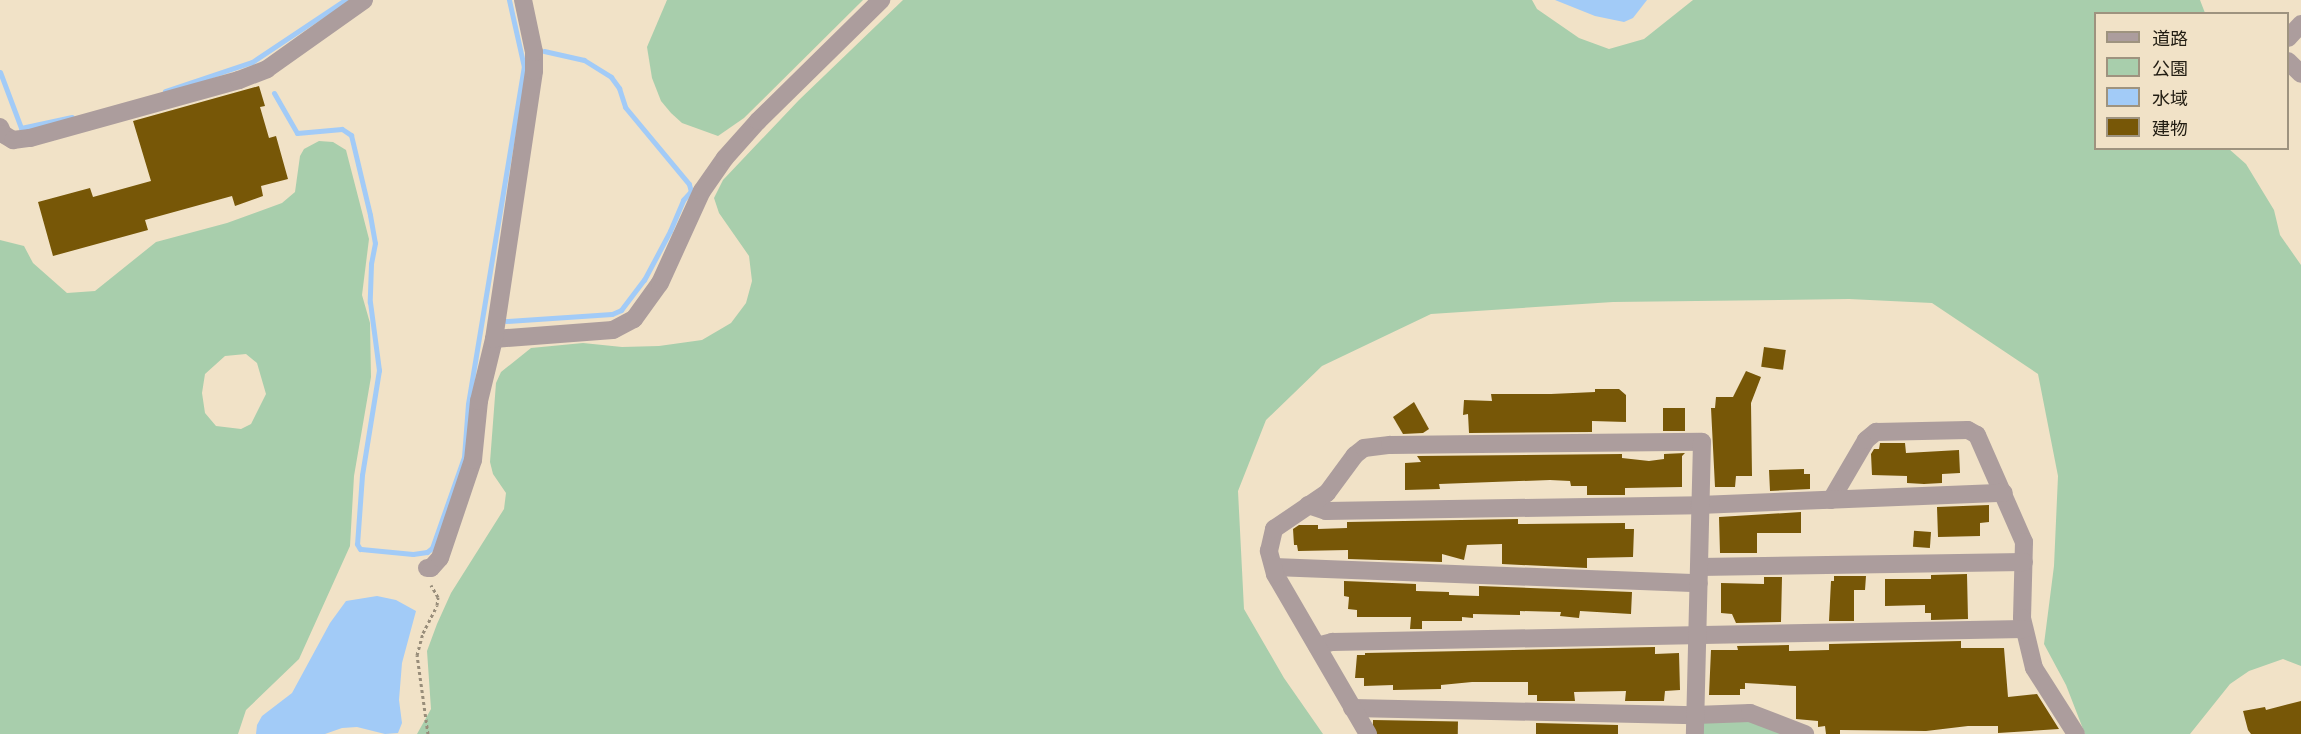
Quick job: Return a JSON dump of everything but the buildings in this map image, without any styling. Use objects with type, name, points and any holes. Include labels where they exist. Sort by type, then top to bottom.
[{"type":"street","points":[[1,132],[13,140],[30,138],[239,80],[267,69],[364,0]]},
{"type":"street","points":[[429,568],[440,558],[473,460],[479,401],[494,339],[534,71],[534,52],[523,0]]},
{"type":"street","points":[[494,339],[613,330],[634,319],[660,283],[702,191],[725,158],[758,121],[881,0]]},
{"type":"street","points":[[2289,37],[2301,24]]},
{"type":"street","points":[[2289,62],[2301,74]]},
{"type":"street","points":[[1831,500],[1866,440],[1876,432],[1972,431],[1981,440],[2024,542],[2022,618],[2034,668],[2076,734]]},
{"type":"street","points":[[1368,734],[1274,567],[1269,551],[1274,529],[1327,493],[1355,455],[1364,448],[1390,445],[1702,442],[1695,734]]},
{"type":"street","points":[[1308,505],[1326,511],[1700,505],[2004,493]]},
{"type":"street","points":[[1274,567],[1699,575],[2024,562]]},
{"type":"street","points":[[1317,646],[1332,642],[2024,629]]},
{"type":"street","points":[[1352,708],[1695,715],[1750,713],[1805,734]]},
{"type":"path","points":[[428,734],[417,655],[423,633],[437,605],[438,597],[431,584],[429,568]]},
{"type":"green space","points":[[667,0],[863,0],[744,118],[718,136],[682,123],[661,101],[652,78],[647,47]]},
{"type":"green space","points":[[903,0],[1532,0],[1537,9],[1579,38],[1609,49],[1644,39],[1693,0],[2200,0],[2205,12],[2094,12],[2094,150],[2230,150],[2246,164],[2274,210],[2280,235],[2301,265],[2301,666],[2283,659],[2249,671],[2230,684],[2190,734],[2085,734],[2066,685],[2044,644],[2054,566],[2058,476],[2038,374],[1932,303],[1849,299],[1613,302],[1431,314],[1322,366],[1266,420],[1238,491],[1244,609],[1284,678],[1323,734],[417,734],[431,709],[427,651],[437,624],[451,593],[504,509],[506,493],[493,474],[490,462],[496,383],[501,372],[531,348],[583,343],[622,347],[659,346],[702,340],[731,323],[746,303],[752,281],[749,256],[719,213],[714,198],[723,180],[799,100]]},
{"type":"green space","points":[[319,141],[333,142],[346,150],[369,239],[362,295],[370,323],[371,377],[354,476],[350,546],[299,659],[246,710],[238,734],[0,734],[0,240],[24,246],[33,263],[67,293],[95,291],[156,242],[227,223],[282,203],[295,192],[300,156],[304,149]],"holes":[[[246,354],[257,363],[266,394],[251,424],[241,429],[216,426],[205,413],[202,393],[205,374],[225,356]]]},
{"type":"green space","points":[[1750,719],[1792,734],[1703,734],[1703,721]]},
{"type":"water","points":[[1555,0],[1647,0],[1633,18],[1624,22],[1595,16]]},
{"type":"water","points":[[377,596],[396,600],[416,611],[402,663],[399,700],[402,723],[398,733],[385,734],[357,727],[342,728],[325,734],[256,734],[257,725],[262,716],[292,693],[330,623],[346,601]]},
{"type":"waterway","points":[[165,91],[252,62],[345,0]]},
{"type":"waterway","points":[[361,549],[413,554],[427,552],[432,548],[464,457],[468,404],[524,67],[509,0]]},
{"type":"waterway","points":[[544,51],[584,60],[611,77],[619,88],[625,107],[689,184],[691,192]]},
{"type":"waterway","points":[[0,72],[21,128],[72,117]]},
{"type":"waterway","points":[[274,93],[297,133],[342,129],[351,135],[370,215],[375,243],[371,264],[370,302],[379,370],[362,475],[357,544],[360,549]]},
{"type":"waterway","points":[[506,321],[612,314],[621,310],[644,280],[670,231],[683,200],[691,191]]}]
